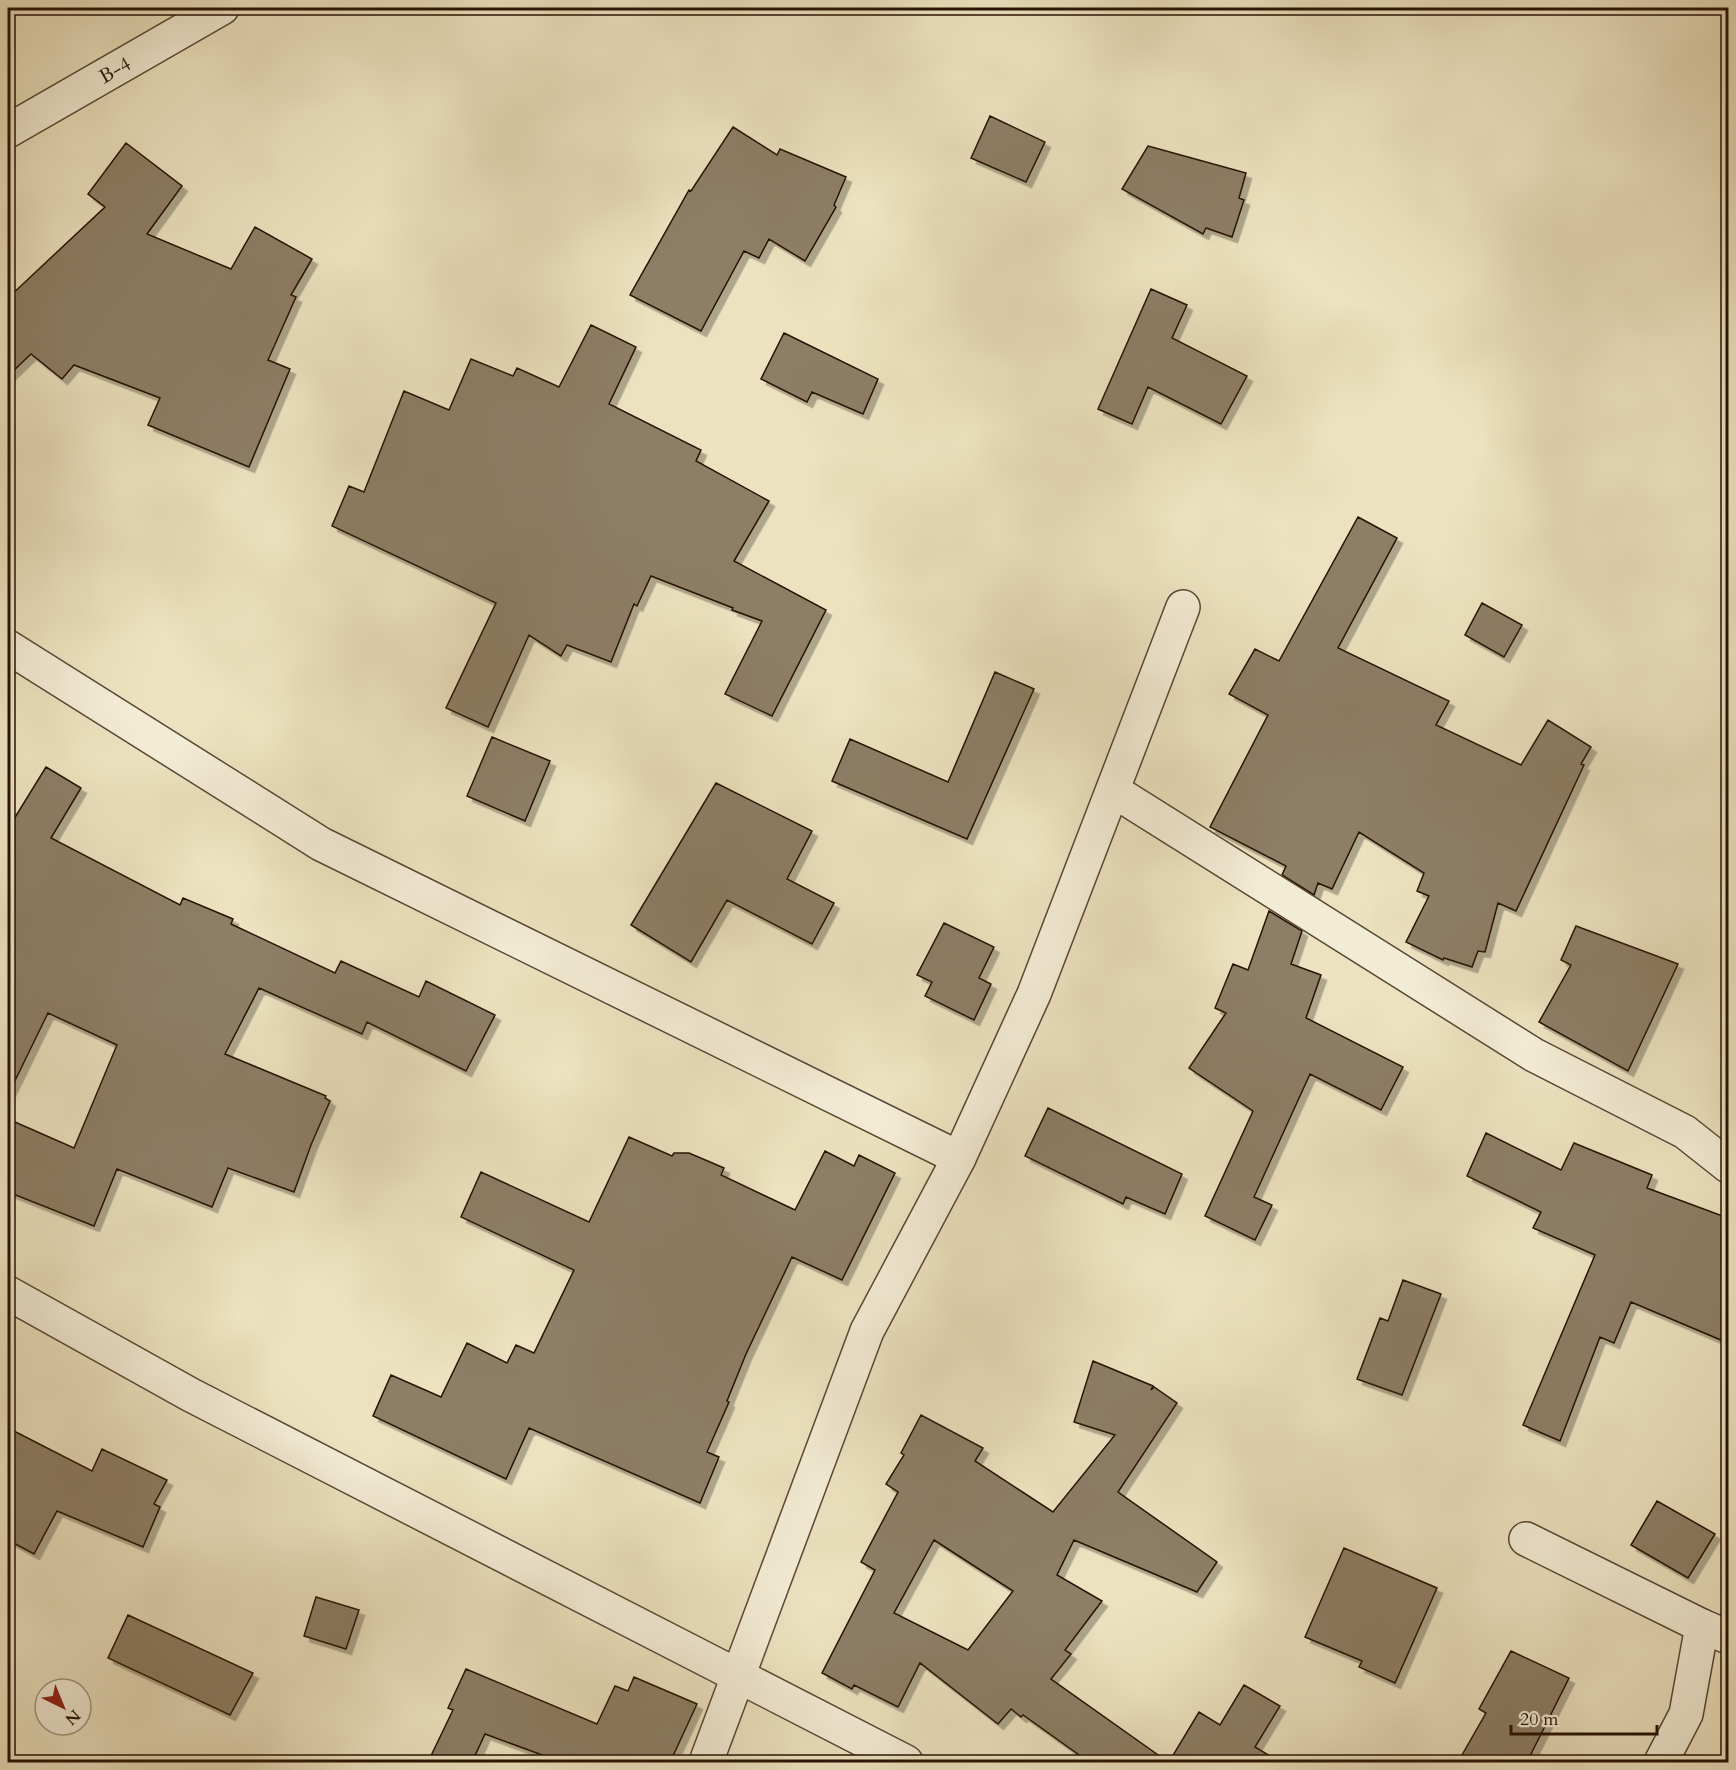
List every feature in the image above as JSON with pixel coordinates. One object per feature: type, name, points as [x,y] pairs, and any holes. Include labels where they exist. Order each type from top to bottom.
[{"type":"street","name":"B-4","points":[[8,131],[222,8]]},
{"type":"street","points":[[706,1762],[867,1331],[959,1158],[1034,994],[1183,607]]},
{"type":"street","points":[[8,647],[321,844],[959,1158]]},
{"type":"street","points":[[1114,791],[1534,1055],[1685,1132],[1728,1166]]},
{"type":"street","points":[[8,1293],[191,1395],[906,1762]]},
{"type":"street","points":[[1526,1539],[1715,1632],[1686,1714],[1661,1762]]},
{"type":"building","points":[[990,116],[1045,142],[1026,182],[971,158]]},
{"type":"building","points":[[733,127],[777,155],[780,149],[846,177],[834,205],[836,207],[805,261],[769,239],[759,258],[744,251],[701,331],[630,295],[689,190],[691,191]]},
{"type":"building","points":[[126,143],[182,186],[147,234],[231,269],[255,227],[312,259],[291,295],[296,297],[268,360],[290,369],[249,467],[148,425],[160,398],[74,365],[62,379],[31,354],[8,376],[8,298],[105,207],[88,194]]},
{"type":"building","points":[[1148,146],[1246,173],[1239,198],[1244,200],[1232,237],[1206,228],[1203,234],[1122,189]]},
{"type":"building","points":[[1151,289],[1187,305],[1172,338],[1247,376],[1221,424],[1148,387],[1132,424],[1098,409]]},
{"type":"building","points":[[591,325],[636,347],[609,404],[701,450],[696,461],[769,501],[734,561],[826,610],[772,716],[725,694],[762,621],[651,576],[637,606],[634,604],[611,662],[567,645],[561,656],[529,635],[488,727],[446,708],[496,603],[332,526],[349,486],[364,492],[404,391],[449,410],[471,359],[513,376],[517,368],[559,387]]},
{"type":"building","points":[[784,333],[878,379],[863,414],[812,392],[807,402],[761,379]]},
{"type":"building","points":[[1358,517],[1397,538],[1338,648],[1449,701],[1436,725],[1521,765],[1548,720],[1591,747],[1581,764],[1584,765],[1516,911],[1498,903],[1485,952],[1478,951],[1472,967],[1444,958],[1443,960],[1406,942],[1429,896],[1417,891],[1424,873],[1359,832],[1332,889],[1318,883],[1314,895],[1282,875],[1286,866],[1210,827],[1268,715],[1229,694],[1255,649],[1279,661]]},
{"type":"building","points":[[1482,603],[1522,625],[1504,657],[1465,635]]},
{"type":"building","points":[[995,672],[1034,689],[967,839],[832,781],[850,739],[948,782]]},
{"type":"building","points":[[492,737],[550,761],[525,821],[467,796]]},
{"type":"building","points":[[46,767],[81,788],[51,838],[180,905],[183,898],[233,919],[231,924],[335,973],[341,961],[419,997],[426,981],[495,1015],[466,1071],[367,1022],[362,1034],[259,988],[225,1054],[326,1096],[325,1098],[330,1101],[294,1192],[228,1168],[212,1207],[117,1169],[94,1226],[8,1192],[8,1119],[74,1148],[117,1045],[48,1013],[8,1095],[8,816],[14,819]]},
{"type":"building","points":[[716,783],[812,831],[787,879],[834,903],[812,944],[727,900],[691,962],[631,925]]},
{"type":"building","points":[[1269,911],[1302,931],[1291,964],[1321,975],[1306,1018],[1403,1067],[1381,1110],[1310,1074],[1254,1197],[1272,1205],[1255,1240],[1205,1216],[1253,1111],[1189,1068],[1226,1013],[1215,1008],[1233,964],[1248,970]]},
{"type":"building","points":[[944,923],[994,947],[979,978],[991,984],[974,1020],[925,996],[932,982],[917,975]]},
{"type":"building","points":[[1576,926],[1678,964],[1628,1071],[1539,1022],[1571,965],[1561,960]]},
{"type":"building","points":[[1048,1108],[1182,1174],[1165,1214],[1126,1197],[1123,1204],[1025,1156]]},
{"type":"building","points":[[1486,1133],[1561,1170],[1574,1143],[1652,1175],[1647,1188],[1728,1218],[1728,1343],[1631,1302],[1614,1343],[1600,1337],[1560,1441],[1523,1425],[1595,1255],[1533,1228],[1541,1212],[1467,1176]]},
{"type":"building","points":[[629,1137],[672,1156],[674,1153],[689,1153],[724,1168],[721,1175],[795,1210],[825,1151],[854,1166],[859,1155],[895,1173],[842,1280],[792,1257],[746,1354],[727,1401],[729,1402],[707,1452],[719,1457],[700,1503],[529,1428],[506,1479],[373,1416],[391,1375],[441,1397],[467,1343],[507,1363],[516,1345],[534,1353],[574,1270],[461,1217],[481,1172],[589,1222]]},
{"type":"building","points":[[1403,1280],[1441,1294],[1402,1395],[1357,1379],[1380,1318],[1388,1321]]},
{"type":"building","points":[[1093,1361],[1153,1386],[1151,1390],[1154,1387],[1177,1403],[1118,1492],[1217,1562],[1197,1592],[1074,1540],[1057,1575],[1102,1601],[1065,1650],[1071,1654],[1051,1679],[1168,1762],[1089,1762],[1011,1709],[998,1724],[920,1663],[898,1707],[854,1685],[852,1689],[822,1673],[875,1570],[861,1562],[898,1492],[886,1484],[904,1455],[901,1453],[921,1415],[983,1448],[975,1461],[1053,1512],[1115,1435],[1074,1422]],"holes":[[[934,1540],[1013,1591],[968,1650],[894,1613]]]},
{"type":"building","points":[[8,1428],[92,1471],[102,1449],[167,1480],[154,1504],[160,1507],[143,1547],[57,1511],[34,1554],[8,1540]]},
{"type":"building","points":[[1657,1501],[1715,1534],[1688,1578],[1631,1545]]},
{"type":"building","points":[[1344,1548],[1437,1588],[1395,1683],[1359,1667],[1362,1661],[1305,1637]]},
{"type":"building","points":[[316,1597],[359,1610],[346,1649],[304,1636]]},
{"type":"building","points":[[128,1615],[253,1673],[230,1715],[108,1658]]},
{"type":"building","points":[[1511,1651],[1569,1678],[1527,1762],[1458,1762],[1486,1713],[1479,1709]]},
{"type":"building","points":[[466,1669],[597,1724],[615,1686],[628,1691],[634,1677],[697,1704],[673,1756],[687,1762],[561,1762],[485,1734],[472,1762],[428,1762],[453,1710],[448,1708]]},
{"type":"building","points":[[1244,1685],[1280,1706],[1255,1747],[1280,1762],[1169,1762],[1199,1712],[1220,1725]]}]
